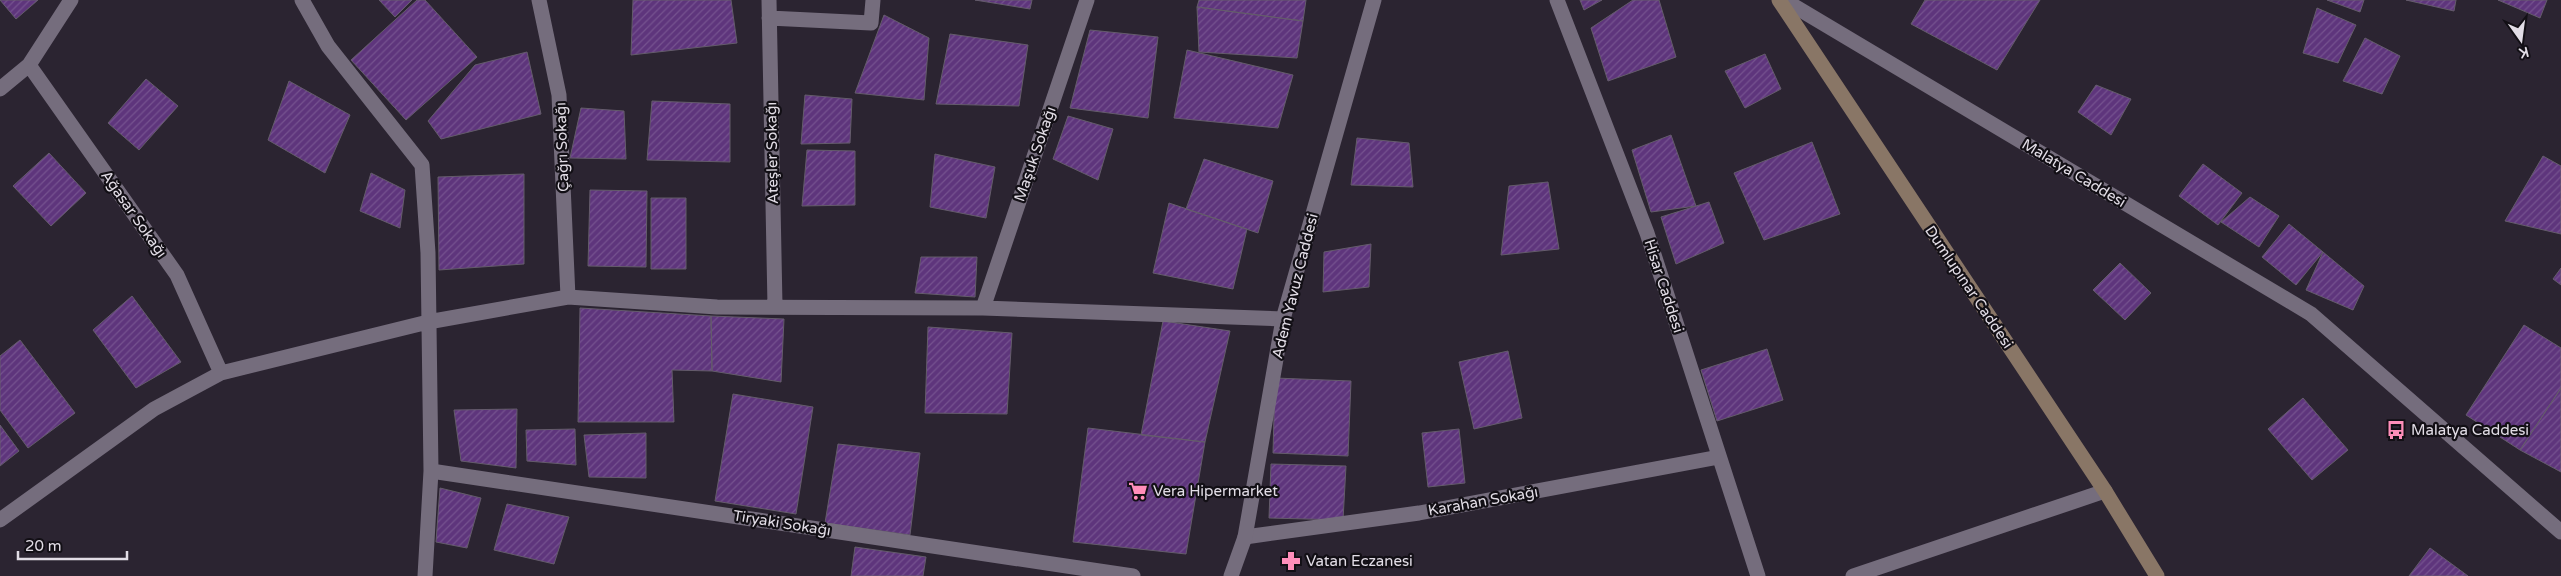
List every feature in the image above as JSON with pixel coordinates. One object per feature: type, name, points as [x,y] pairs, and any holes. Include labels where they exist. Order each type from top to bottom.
[{"type":"main road","name":"Dumlupınar Caddesi","points":[[1779,0],[2105,491],[2157,576]]},
{"type":"street","points":[[0,89],[29,65],[72,0]]},
{"type":"street","points":[[302,0],[328,46],[422,165],[428,253],[431,471],[425,576]]},
{"type":"street","name":"Çağrı Sokağı","points":[[539,0],[559,95],[568,297]]},
{"type":"street","name":"Ateşler Sokağı","points":[[769,0],[775,306]]},
{"type":"street","points":[[769,18],[871,23],[873,0]]},
{"type":"street","name":"Maşuk Sokağı","points":[[983,308],[1088,0]]},
{"type":"street","name":"Adem Yavuz Caddesi","points":[[1231,576],[1245,537],[1283,319],[1374,0]]},
{"type":"street","name":"Hisar Caddesi","points":[[1557,0],[1647,233],[1758,576]]},
{"type":"street","name":"Malatya Caddesi","points":[[1784,0],[2310,314],[2561,532]]},
{"type":"street","name":"Ağasar Sokağı","points":[[29,65],[177,275],[221,373]]},
{"type":"street","points":[[0,520],[154,409],[221,373],[428,322],[568,297],[717,306],[983,308],[1283,319]]},
{"type":"street","name":"Karahan Sokağı","points":[[1245,537],[1419,513],[1719,457]]},
{"type":"street","name":"Tiryaki Sokağı","points":[[431,471],[1133,576]]},
{"type":"street","points":[[1853,576],[1897,569],[2105,491]]},
{"type":"building","points":[[0,0],[38,0],[16,19]]},
{"type":"building","points":[[379,0],[412,0],[395,17]]},
{"type":"building","points":[[417,0],[425,0],[477,57],[406,120],[351,60]]},
{"type":"building","points":[[633,0],[731,0],[737,43],[631,55]]},
{"type":"building","points":[[975,0],[1032,0],[1030,9]]},
{"type":"building","points":[[1199,0],[1306,0],[1303,21],[1197,7]]},
{"type":"building","points":[[1580,0],[1602,0],[1584,10]]},
{"type":"building","points":[[1633,0],[1659,0],[1676,57],[1608,81],[1591,28]]},
{"type":"building","points":[[1925,0],[2040,0],[1997,70],[1911,24]]},
{"type":"building","points":[[2327,0],[2364,0],[2360,12]]},
{"type":"building","points":[[2406,0],[2456,0],[2454,11]]},
{"type":"building","points":[[2498,0],[2547,0],[2540,18]]},
{"type":"building","points":[[1197,7],[1303,21],[1297,58],[1199,52]]},
{"type":"building","points":[[2317,8],[2356,25],[2338,63],[2303,53]]},
{"type":"building","points":[[884,15],[929,38],[924,100],[855,93]]},
{"type":"building","points":[[1090,30],[1158,37],[1148,118],[1070,108]]},
{"type":"building","points":[[950,34],[1028,45],[1019,106],[936,104]]},
{"type":"building","points":[[2365,38],[2400,56],[2382,94],[2343,81]]},
{"type":"building","points":[[1187,50],[1293,75],[1278,128],[1174,118]]},
{"type":"building","points":[[527,52],[541,114],[441,139],[428,121],[475,65]]},
{"type":"building","points":[[1765,54],[1781,89],[1745,108],[1725,71]]},
{"type":"building","points":[[146,79],[178,106],[139,150],[108,123]]},
{"type":"building","points":[[289,81],[350,115],[325,173],[268,140]]},
{"type":"building","points":[[2096,85],[2131,99],[2111,135],[2078,112]]},
{"type":"building","points":[[805,95],[852,99],[850,143],[801,144]]},
{"type":"building","points":[[652,101],[730,104],[730,162],[647,160]]},
{"type":"building","points":[[581,108],[624,111],[626,159],[570,158]]},
{"type":"building","points":[[1068,116],[1113,129],[1098,180],[1053,159]]},
{"type":"building","points":[[1671,135],[1696,206],[1651,212],[1632,150]]},
{"type":"building","points":[[1357,138],[1409,143],[1413,187],[1351,185]]},
{"type":"building","points":[[1812,142],[1840,214],[1764,240],[1734,173]]},
{"type":"building","points":[[807,150],[855,151],[855,205],[802,206]]},
{"type":"building","points":[[49,153],[86,193],[51,226],[13,186]]},
{"type":"building","points":[[935,154],[995,167],[986,218],[930,207]]},
{"type":"building","points":[[2543,156],[2561,166],[2561,234],[2505,221]]},
{"type":"building","points":[[1204,159],[1273,181],[1258,233],[1186,209]]},
{"type":"building","points":[[2203,164],[2242,193],[2218,225],[2179,196]]},
{"type":"building","points":[[371,173],[405,190],[400,228],[360,211]]},
{"type":"building","points":[[524,174],[524,264],[439,270],[438,177]]},
{"type":"building","points":[[1548,182],[1559,249],[1501,255],[1509,186]]},
{"type":"building","points":[[590,190],[647,191],[646,267],[588,266]]},
{"type":"building","points":[[2250,197],[2279,216],[2259,247],[2221,222]]},
{"type":"building","points":[[651,198],[686,198],[686,269],[651,269]]},
{"type":"building","points":[[1709,202],[1724,243],[1676,264],[1661,217]]},
{"type":"building","points":[[1169,203],[1247,229],[1233,289],[1153,273]]},
{"type":"building","points":[[2289,224],[2323,252],[2296,285],[2262,257]]},
{"type":"building","points":[[1371,244],[1369,287],[1323,292],[1324,252]]},
{"type":"building","points":[[2323,252],[2364,286],[2353,310],[2306,290]]},
{"type":"building","points":[[921,257],[977,257],[975,297],[915,293]]},
{"type":"building","points":[[2120,263],[2151,293],[2125,320],[2093,290]]},
{"type":"building","points":[[2561,268],[2561,285],[2553,279]]},
{"type":"building","points":[[132,296],[181,362],[136,388],[93,330]]},
{"type":"building","points":[[580,308],[711,316],[712,371],[672,370],[674,422],[578,422]]},
{"type":"building","points":[[711,316],[784,319],[781,382],[712,371]]},
{"type":"building","points":[[1163,321],[1230,331],[1205,442],[1141,435]]},
{"type":"building","points":[[2524,325],[2561,348],[2561,388],[2520,450],[2466,415]]},
{"type":"building","points":[[928,327],[1012,333],[1007,414],[925,413]]},
{"type":"building","points":[[20,340],[75,413],[28,448],[0,410],[0,356]]},
{"type":"building","points":[[1767,349],[1783,400],[1717,421],[1701,370]]},
{"type":"building","points":[[1508,351],[1522,418],[1474,429],[1459,362]]},
{"type":"building","points":[[1275,378],[1351,381],[1348,456],[1273,453]]},
{"type":"building","points":[[2561,388],[2561,472],[2520,450]]},
{"type":"building","points":[[733,394],[813,407],[796,514],[715,501]]},
{"type":"building","points":[[2303,398],[2348,450],[2312,480],[2268,429]]},
{"type":"building","points":[[517,409],[516,468],[461,461],[454,410]]},
{"type":"building","points":[[0,425],[19,451],[0,466]]},
{"type":"building","points":[[1088,428],[1205,442],[1186,554],[1073,542]]},
{"type":"building","points":[[575,429],[576,465],[527,461],[526,430]]},
{"type":"building","points":[[1459,429],[1465,483],[1428,487],[1422,433]]},
{"type":"building","points":[[646,433],[646,478],[589,477],[584,435]]},
{"type":"building","points":[[838,444],[920,453],[910,535],[825,523]]},
{"type":"building","points":[[1271,464],[1346,466],[1343,520],[1269,518]]},
{"type":"building","points":[[440,488],[481,498],[467,548],[436,542]]},
{"type":"building","points":[[507,504],[569,517],[554,564],[494,550]]},
{"type":"building","points":[[855,547],[926,557],[923,576],[851,576]]},
{"type":"building","points":[[2430,548],[2468,576],[2409,576]]},
{"type":"place","name":"Malatya Caddesi","points":[[2396,430]]},
{"type":"place","name":"Vera Hipermarket","points":[[1138,491]]},
{"type":"place","name":"Vatan Eczanesi","points":[[1291,561]]}]
